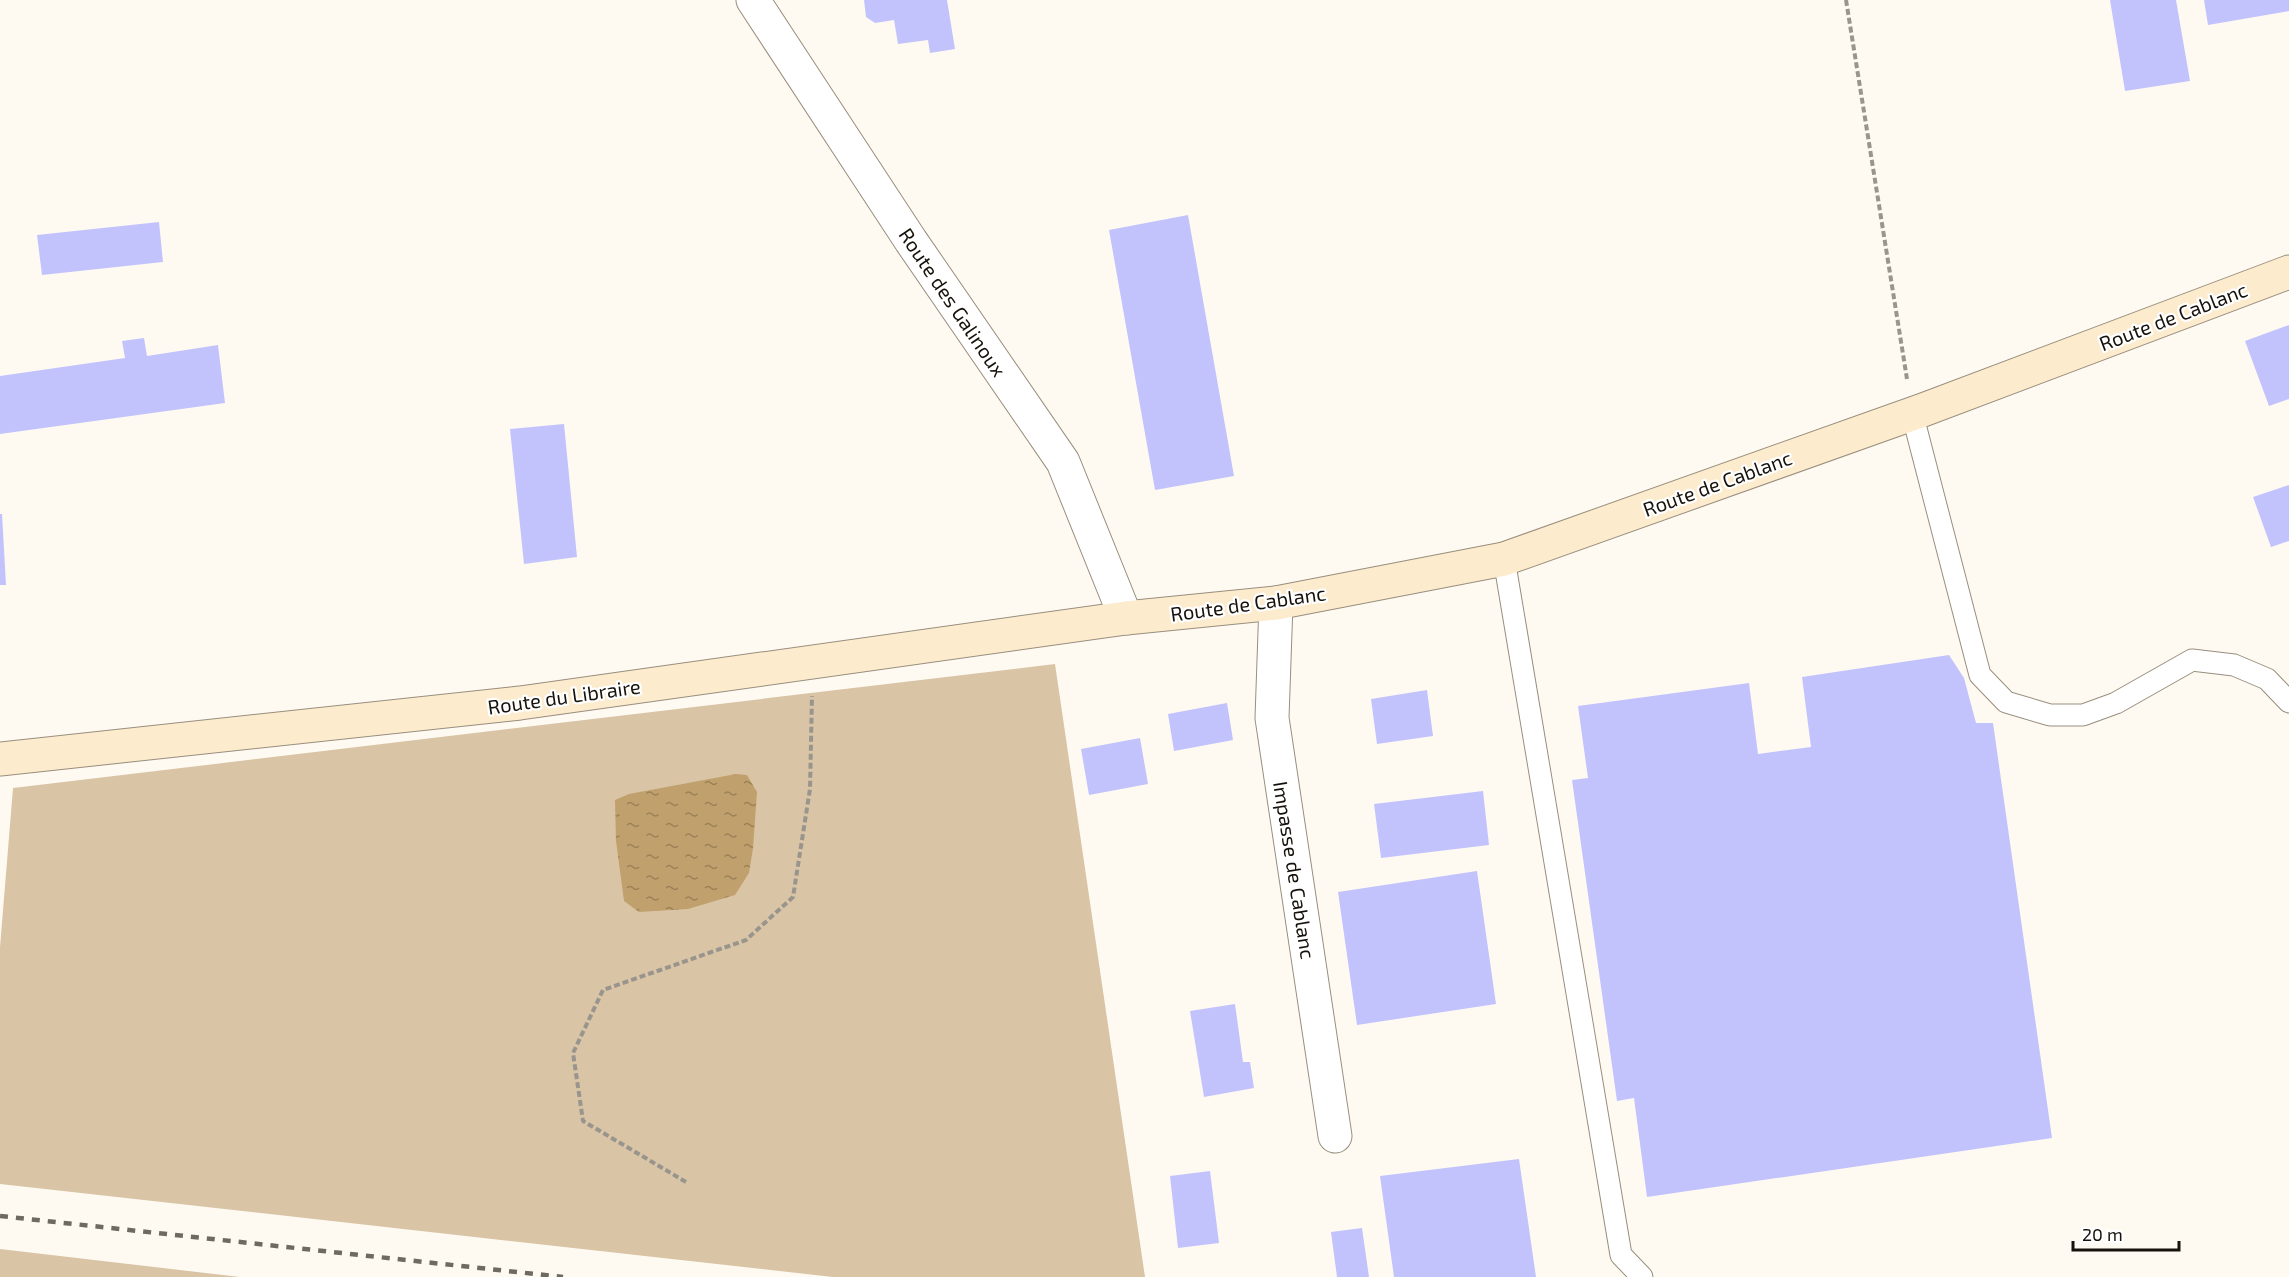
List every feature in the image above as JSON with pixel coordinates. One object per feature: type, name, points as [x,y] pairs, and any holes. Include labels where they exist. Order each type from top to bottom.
[{"type":"main road","name":"Route de Cablanc","points":[[1126,618],[1276,603],[1503,559],[1912,413],[2289,272]]},
{"type":"main road","name":"Route du Libraire","points":[[0,759],[520,703],[1126,618]]},
{"type":"street","name":"Route des Galinoux","points":[[753,0],[911,240],[1063,462],[1126,618]]},
{"type":"street","name":"Impasse de Cablanc","points":[[1276,603],[1272,718],[1335,1136]]},
{"type":"lane","points":[[1912,413],[1980,675],[2006,702],[2050,715],[2083,715],[2116,703],[2193,660],[2234,665],[2267,679],[2289,702]]},
{"type":"lane","points":[[1503,559],[1621,1256],[1642,1277]]},
{"type":"path","points":[[1846,0],[1912,413]]},
{"type":"path","points":[[686,1182],[583,1121],[573,1053],[603,990],[746,940],[793,897],[810,789],[812,662]]},
{"type":"shaded area","points":[[1055,664],[1145,1277],[833,1277],[0,1184],[0,947],[13,788]]},
{"type":"shaded area","points":[[0,1249],[240,1277],[0,1277]]},
{"type":"water","points":[[736,774],[747,775],[757,792],[749,873],[735,895],[688,909],[639,912],[624,901],[616,841],[615,800],[629,794]]},
{"type":"building","points":[[864,0],[947,0],[955,49],[930,53],[928,40],[898,44],[894,20],[875,23],[866,17]]},
{"type":"building","points":[[2110,0],[2176,0],[2190,81],[2125,91]]},
{"type":"building","points":[[2204,0],[2289,0],[2289,11],[2208,25]]},
{"type":"building","points":[[1188,215],[1234,476],[1155,490],[1109,230]]},
{"type":"building","points":[[159,222],[163,262],[42,275],[37,235]]},
{"type":"building","points":[[2289,325],[2289,399],[2269,406],[2245,341]]},
{"type":"building","points":[[144,338],[147,356],[218,345],[225,403],[0,434],[0,376],[125,358],[122,341]]},
{"type":"building","points":[[564,424],[577,557],[524,564],[510,429]]},
{"type":"building","points":[[2289,485],[2289,541],[2271,547],[2253,497]]},
{"type":"building","points":[[0,514],[2,514],[6,585],[0,585]]},
{"type":"building","points":[[1949,655],[1964,678],[1976,723],[1993,723],[2052,1138],[1647,1197],[1634,1098],[1617,1101],[1572,780],[1588,778],[1578,706],[1749,683],[1758,754],[1811,747],[1802,677]]},
{"type":"building","points":[[1427,690],[1433,736],[1377,744],[1371,699]]},
{"type":"building","points":[[1227,703],[1233,740],[1174,751],[1168,714]]},
{"type":"building","points":[[1140,738],[1148,784],[1089,795],[1081,749]]},
{"type":"building","points":[[1483,791],[1489,845],[1381,858],[1374,804]]},
{"type":"building","points":[[1477,871],[1496,1004],[1357,1025],[1338,892]]},
{"type":"building","points":[[1235,1004],[1243,1062],[1250,1062],[1254,1088],[1204,1097],[1190,1011]]},
{"type":"building","points":[[1519,1159],[1536,1277],[1394,1277],[1380,1176]]},
{"type":"building","points":[[1210,1171],[1219,1243],[1178,1248],[1170,1176]]},
{"type":"building","points":[[1362,1228],[1369,1277],[1337,1277],[1331,1232]]},
{"type":"railway","points":[[0,1216],[563,1277]]}]
